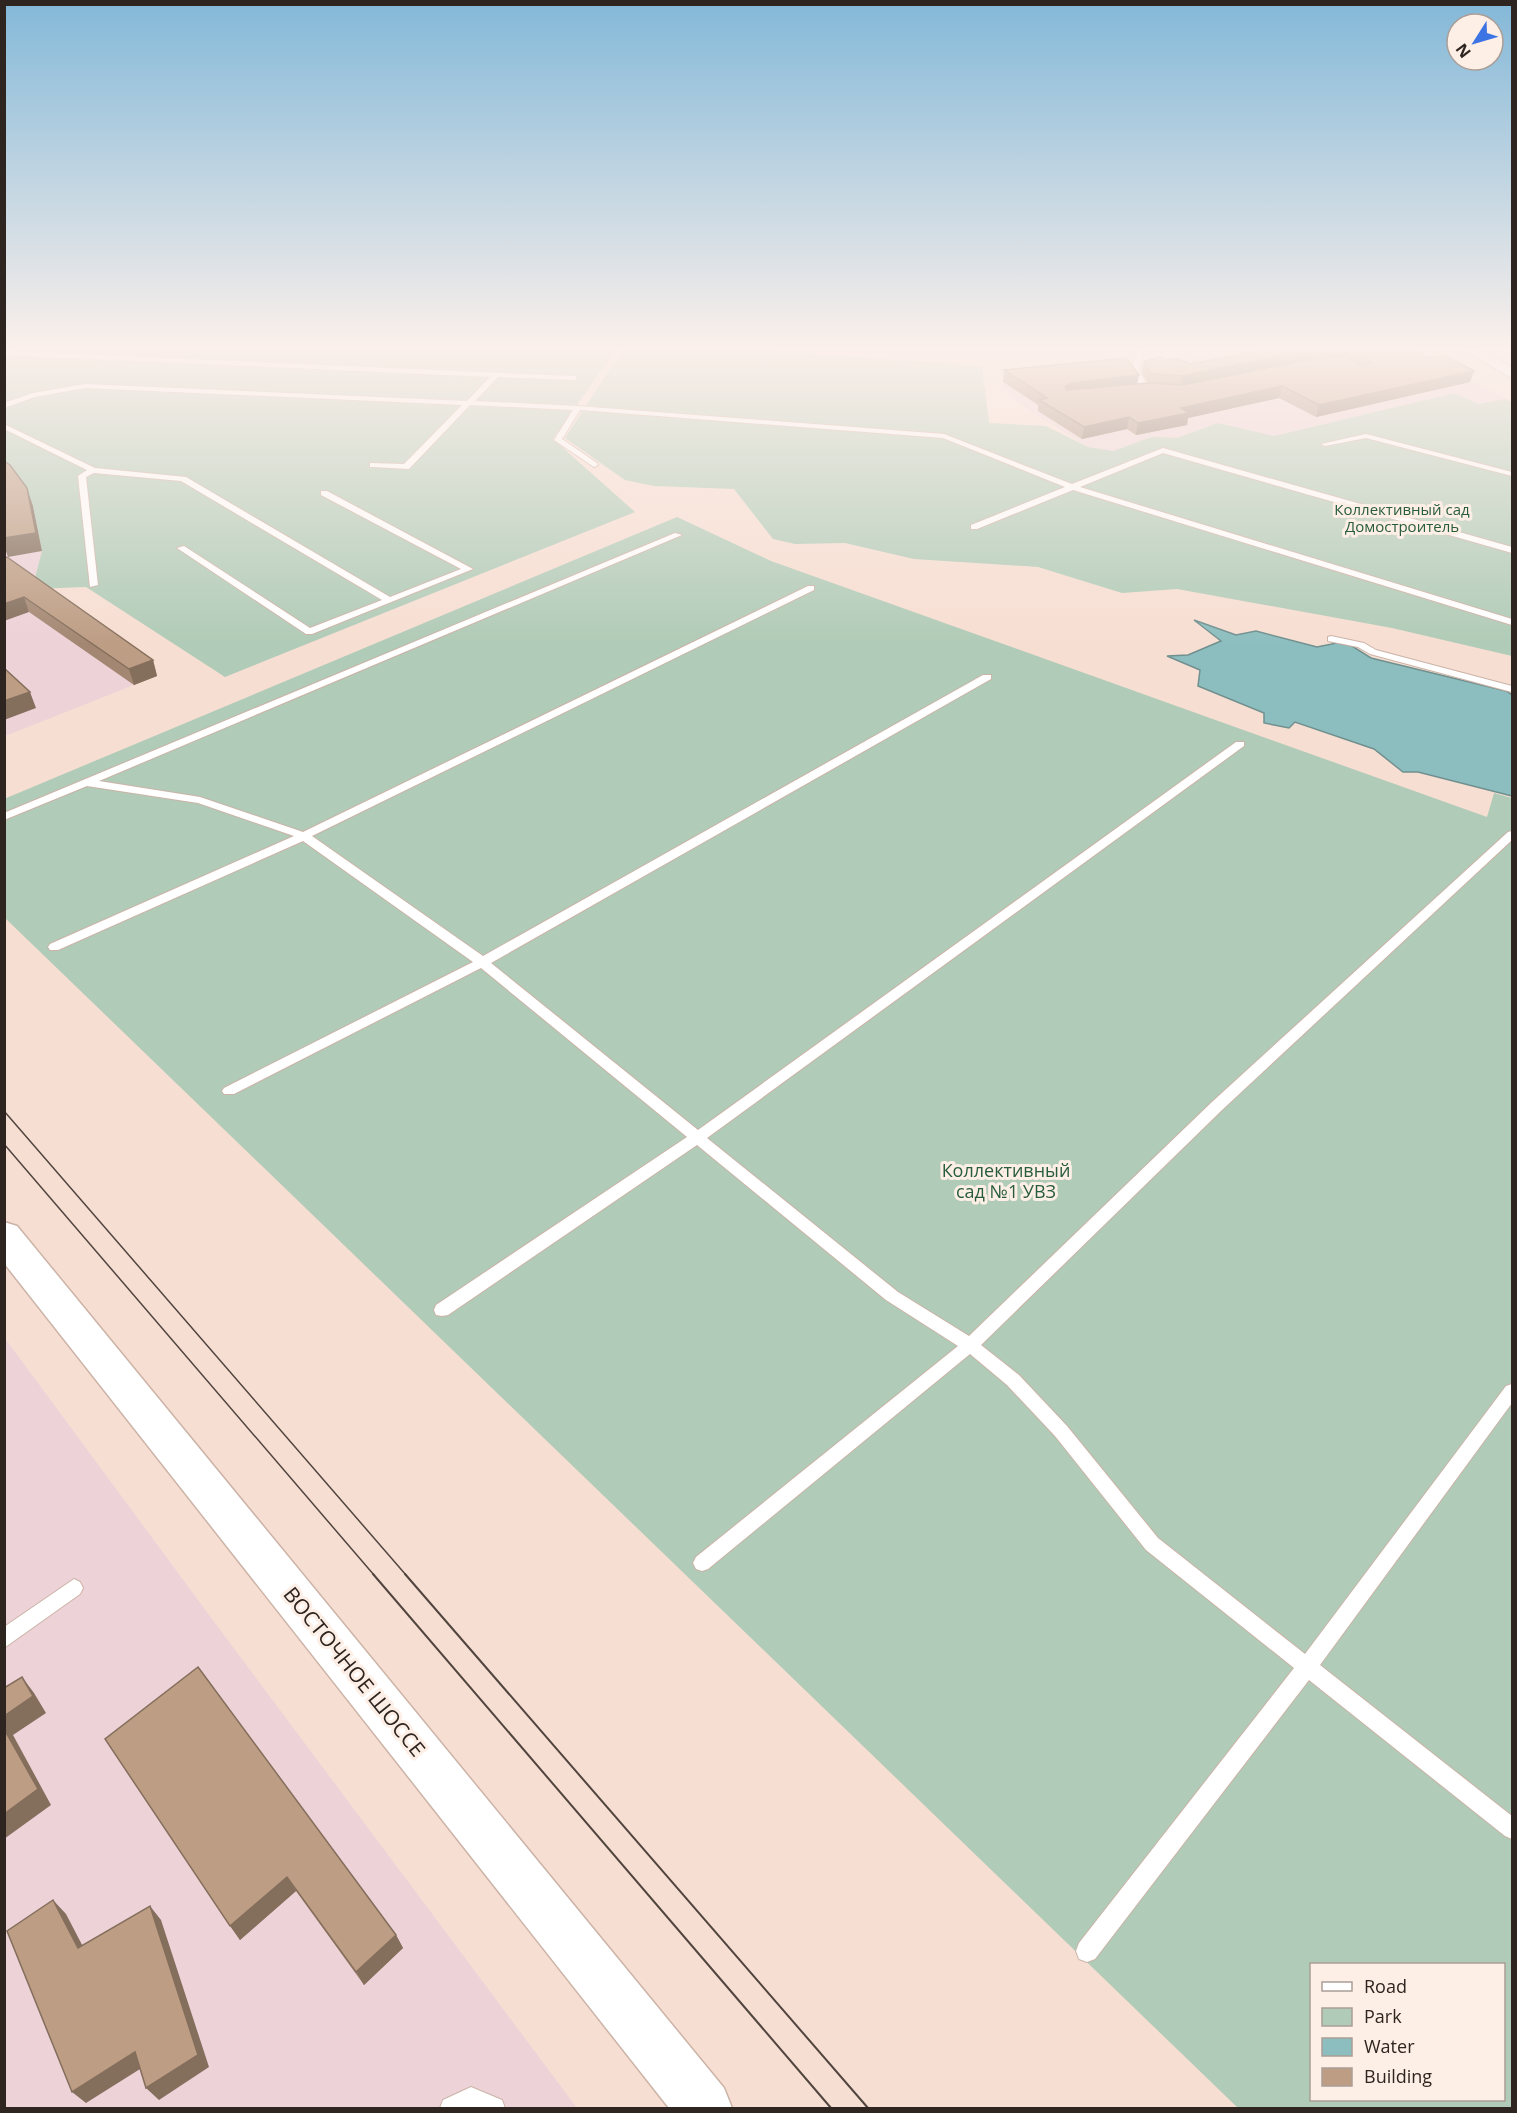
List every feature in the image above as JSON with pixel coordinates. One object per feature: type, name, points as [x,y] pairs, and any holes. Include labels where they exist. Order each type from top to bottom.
[{"type":"main road","name":"ВОСТОЧНОЕ ШОССЕ","points":[[4,1236],[704,2109]]},
{"type":"lane","points":[[48,448],[93,470],[183,479],[389,600]]},
{"type":"lane","points":[[373,465],[406,467],[425,448]]},
{"type":"lane","points":[[569,448],[594,465]]},
{"type":"lane","points":[[973,448],[1070,486],[1512,622]]},
{"type":"lane","points":[[1411,448],[1512,474]]},
{"type":"lane","points":[[974,527],[1156,451],[1171,451],[1512,550]]},
{"type":"lane","points":[[93,470],[82,476],[93,585]]},
{"type":"lane","points":[[181,548],[309,632],[468,569],[324,493]]},
{"type":"lane","points":[[4,817],[678,535]]},
{"type":"lane","points":[[54,947],[304,836],[811,588]]},
{"type":"lane","points":[[1331,639],[1361,645],[1373,652],[1512,689]]},
{"type":"lane","points":[[229,1091],[482,963],[987,677]]},
{"type":"lane","points":[[442,1310],[698,1137],[1240,744]]},
{"type":"lane","points":[[88,783],[200,800],[304,836],[482,963],[892,1296],[970,1345],[1013,1380],[1060,1431],[1152,1544],[1512,1829]]},
{"type":"lane","points":[[702,1563],[970,1345],[1217,1106],[1512,834]]},
{"type":"lane","points":[[1088,1951],[1307,1667],[1512,1391]]},
{"type":"lane","points":[[4,1639],[74,1588]]},
{"type":"lane","points":[[452,2109],[471,2099],[494,2109]]},
{"type":"shaded area","points":[[1092,448],[1122,448],[1113,451]]},
{"type":"shaded area","points":[[4,474],[33,506],[42,551],[32,589],[134,685],[5,736]]},
{"type":"shaded area","points":[[4,1337],[212,1619],[577,2108],[5,2108]]},
{"type":"green space","points":[[5,448],[563,448],[635,512],[225,677],[86,587],[32,589],[42,551],[33,506],[16,483],[5,474]]},
{"type":"green space","name":"Коллективный сад Домостроитель","points":[[579,448],[1092,448],[1113,451],[1122,448],[1512,448],[1512,656],[1392,628],[1177,589],[1122,593],[1038,567],[914,559],[845,543],[795,544],[773,539],[734,489],[654,486],[625,480]]},
{"type":"green space","name":"Коллективный сад №1 УВЗ","points":[[677,517],[771,561],[1487,817],[1494,793],[1512,798],[1512,2108],[1238,2108],[5,918],[4,799]]},
{"type":"water","points":[[1194,620],[1236,635],[1256,631],[1317,647],[1337,643],[1352,646],[1371,658],[1506,691],[1512,695],[1512,796],[1418,772],[1403,772],[1374,749],[1295,722],[1289,728],[1264,723],[1264,713],[1198,686],[1200,670],[1167,656],[1188,655],[1221,641]]},
{"type":"building","points":[[4,461],[10,465],[27,488],[36,533],[4,538]]},
{"type":"building","points":[[7,557],[153,660],[129,669],[24,597],[4,604],[4,558]]},
{"type":"building","points":[[4,668],[30,692],[4,701]]},
{"type":"building","points":[[198,1667],[396,1935],[356,1972],[287,1877],[230,1926],[105,1739]]},
{"type":"building","points":[[22,1677],[33,1696],[4,1716],[4,1688]]},
{"type":"building","points":[[4,1729],[38,1789],[4,1814]]},
{"type":"building","points":[[53,1900],[78,1948],[150,1906],[198,2055],[146,2088],[135,2052],[72,2092],[7,1931]]},
{"type":"tram line","points":[[4,1111],[406,1575]]},
{"type":"tram line","points":[[4,1144],[374,1575]]},
{"type":"tram line","points":[[373,1574],[831,2108]]},
{"type":"tram line","points":[[405,1574],[868,2108]]}]
